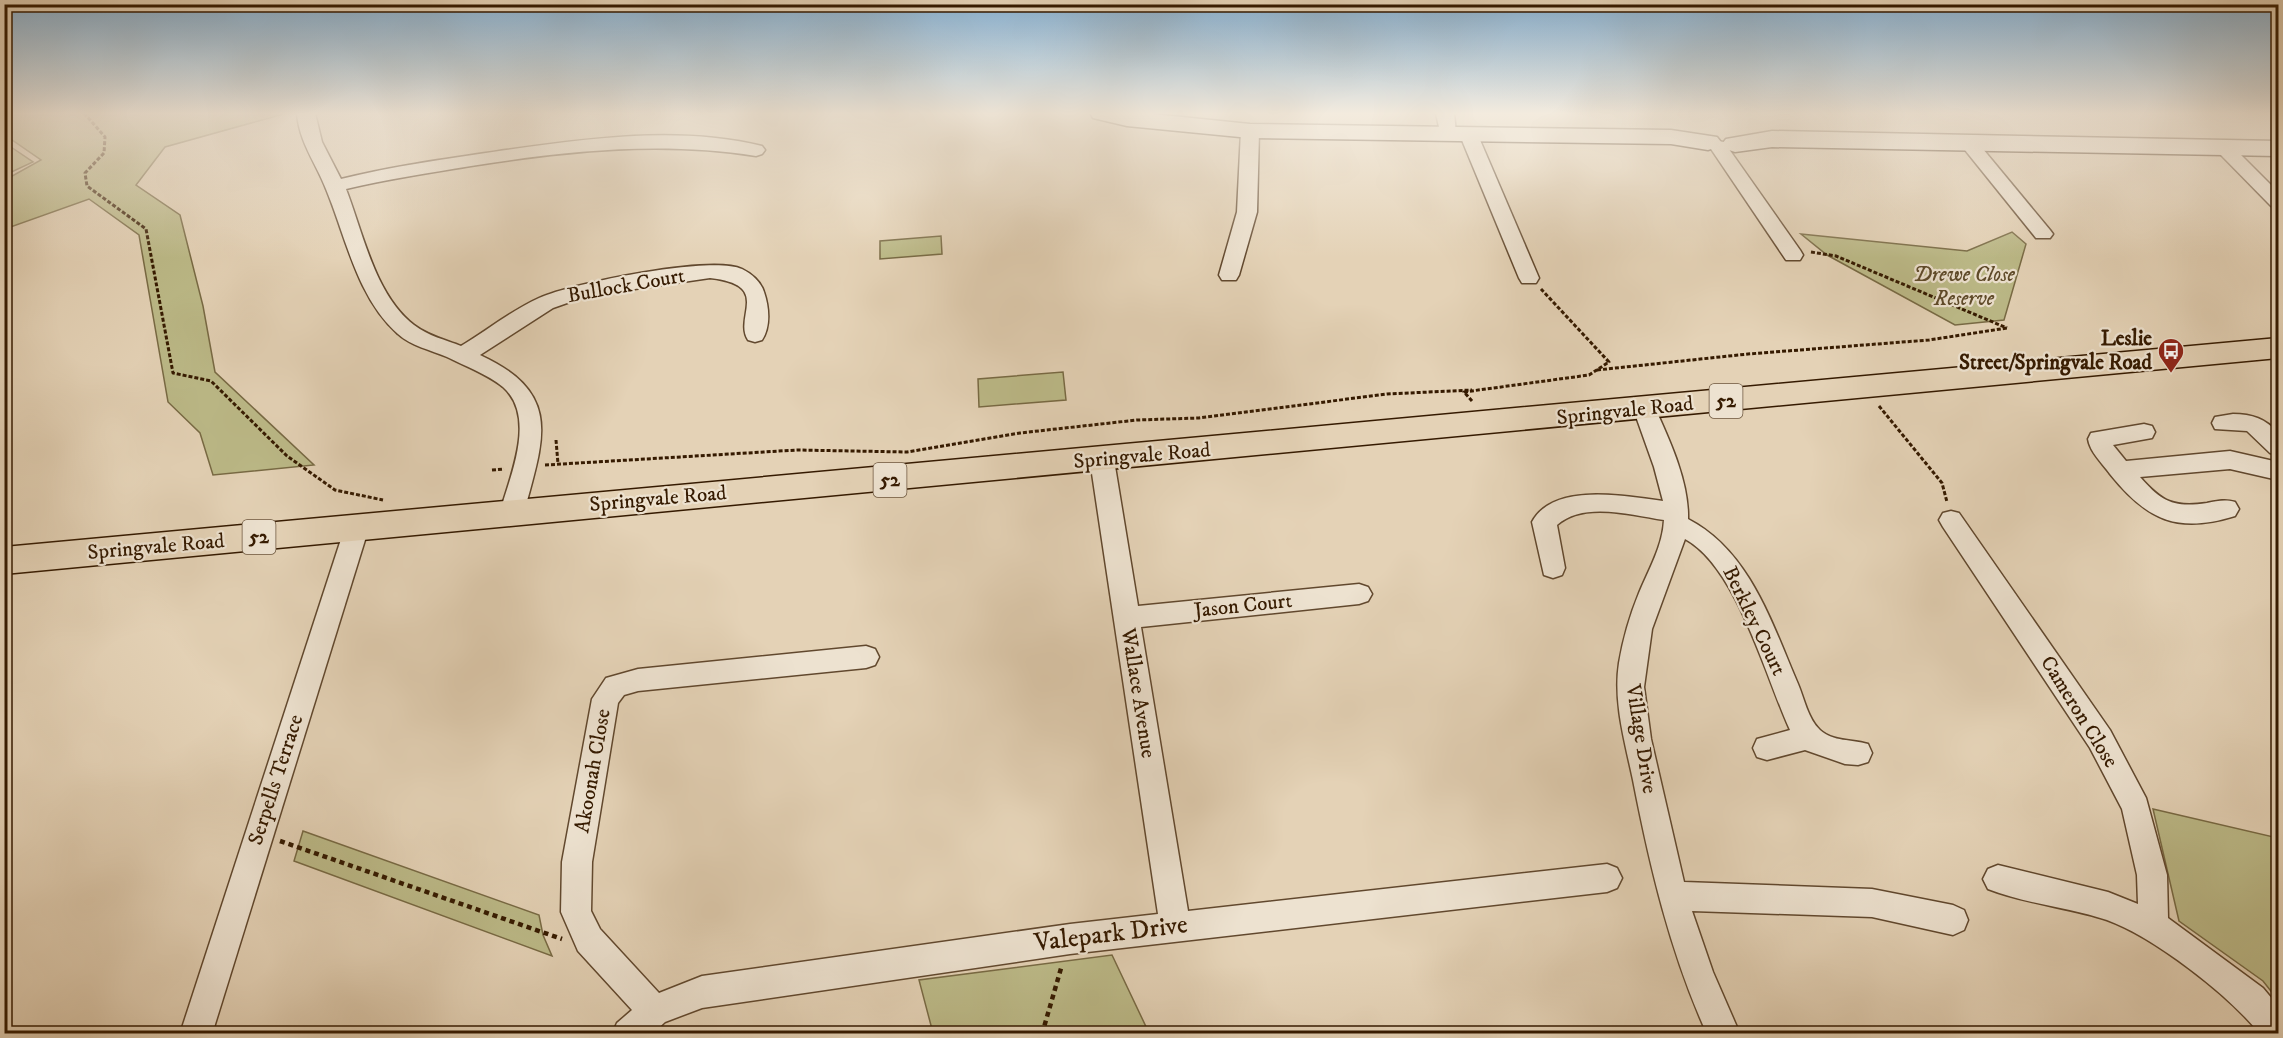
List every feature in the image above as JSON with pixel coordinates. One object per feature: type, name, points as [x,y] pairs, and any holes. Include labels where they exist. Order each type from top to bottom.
[{"type":"main road","name":"Springvale Road","points":[[4,561],[512,512],[1102,460],[2278,348]]},
{"type":"street","points":[[321,161],[335,186],[376,292],[404,329],[462,356],[511,383],[524,397],[531,423],[530,442],[512,512]]},
{"type":"street","points":[[335,186],[374,175],[466,161]]},
{"type":"street","points":[[1229,275],[1247,212],[1249,161]]},
{"type":"street","points":[[1475,161],[1485,178],[1529,278]]},
{"type":"street","points":[[1734,161],[1793,255]]},
{"type":"street","points":[[1984,161],[2043,234]]},
{"type":"street","points":[[2237,161],[2278,202]]},
{"type":"street","name":"Bullock Court","points":[[462,356],[546,303],[584,290],[710,271],[735,274],[752,286],[759,307],[755,335]]},
{"type":"street","name":"Village Drive","points":[[1644,408],[1665,465],[1676,518],[1668,555],[1648,603],[1631,675],[1641,752],[1679,923],[1724,1034]]},
{"type":"street","points":[[2223,423],[2242,421],[2253,423],[2278,447]]},
{"type":"street","points":[[2144,432],[2099,439],[2100,445],[2160,510],[2177,515],[2227,509]]},
{"type":"street","name":"Wallace Avenue","points":[[1102,460],[1175,926]]},
{"type":"street","points":[[2121,470],[2230,460],[2278,471]]},
{"type":"street","points":[[1553,568],[1544,522],[1550,515],[1562,508],[1575,504],[1610,504],[1676,518]]},
{"type":"street","name":"Berkley Court","points":[[1676,518],[1710,544],[1734,572],[1808,737]]},
{"type":"street","name":"Cameron Close","points":[[1952,520],[2100,739],[2136,807],[2152,875],[2153,925]]},
{"type":"street","name":"Serpells Terrace","points":[[196,1034],[357,527]]},
{"type":"street","name":"Jason Court","points":[[1127,618],[1359,594]]},
{"type":"street","name":"Akoonah Close","points":[[654,1011],[589,940],[576,912],[577,862],[605,699],[615,686],[638,680],[866,657]]},
{"type":"street","points":[[1767,748],[1808,737],[1842,754],[1858,753]]},
{"type":"street","name":"Valepark Drive","points":[[628,1034],[654,1011],[702,992],[1070,939],[1607,878]]},
{"type":"street","points":[[1998,879],[2108,906],[2153,925],[2252,999],[2278,1030]]},
{"type":"street","points":[[1673,896],[1872,903],[1953,920]]},
{"type":"path","points":[[96,161],[86,172],[87,186],[146,229],[173,373],[211,381],[287,456],[335,490],[384,501],[357,527]]},
{"type":"path","points":[[1597,370],[1797,350],[1883,346],[1960,338],[2007,328],[1836,256],[1817,252],[1793,255]]},
{"type":"path","points":[[492,470],[797,450],[907,452],[1020,433],[1137,420],[1199,418],[1253,409],[1387,394],[1472,390],[1589,375],[1609,362],[1552,298],[1529,278]]},
{"type":"path","points":[[1472,390],[1464,392],[1468,399],[1477,402]]},
{"type":"path","points":[[1879,405],[1942,483],[1952,520]]},
{"type":"path","points":[[556,440],[558,464]]},
{"type":"path","points":[[259,833],[600,953]]},
{"type":"path","points":[[1042,1034],[1070,939]]},
{"type":"green space","points":[[5,161],[33,162],[5,175]]},
{"type":"green space","points":[[38,161],[154,161],[136,185],[180,215],[203,306],[215,372],[314,465],[213,475],[200,433],[168,402],[139,235],[89,199],[5,229],[5,180]]},
{"type":"green space","name":"Drewe Close Reserve","points":[[2012,232],[2026,244],[2004,320],[1955,325],[1827,255],[1801,234],[1967,251]]},
{"type":"green space","points":[[941,236],[942,254],[880,259],[880,241]]},
{"type":"green space","points":[[1063,372],[1066,400],[979,407],[978,379]]},
{"type":"green space","points":[[2153,809],[2278,838],[2278,1000],[2263,981],[2179,921]]},
{"type":"green space","points":[[303,831],[539,915],[543,935],[552,956],[294,861]]},
{"type":"green space","points":[[1112,955],[1149,1033],[933,1033],[919,980]]},
{"type":"place","name":"Leslie Street/Springvale Road","points":[[2171,374]]}]
